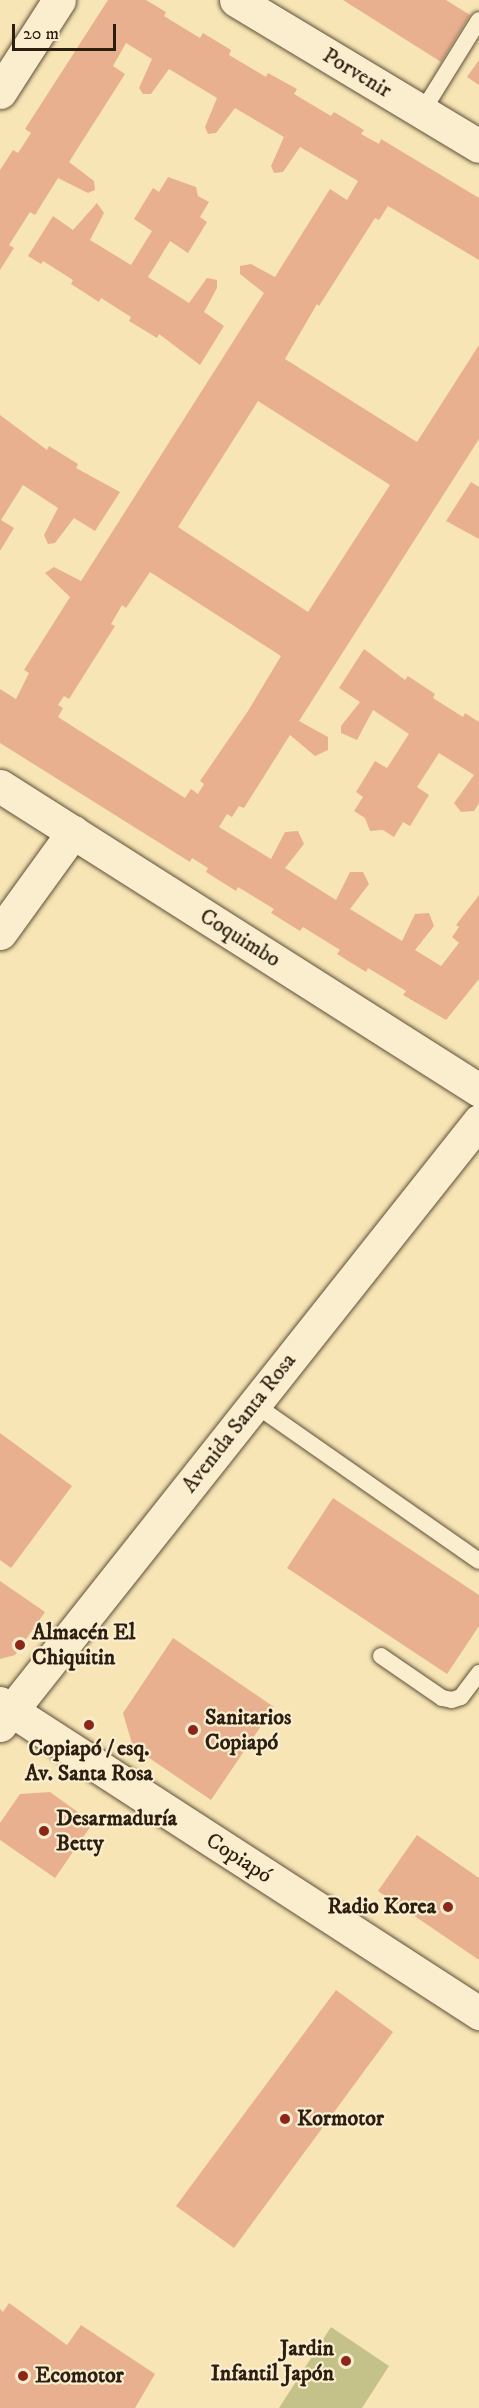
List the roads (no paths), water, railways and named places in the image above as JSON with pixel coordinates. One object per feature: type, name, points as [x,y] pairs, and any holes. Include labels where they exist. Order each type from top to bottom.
[{"type":"street","points":[[0,92],[60,0]]},
{"type":"street","name":"Porvenir","points":[[236,0],[479,146]]},
{"type":"street","name":"Coquimbo","points":[[0,786],[479,1090]]},
{"type":"street","points":[[0,933],[73,832]]},
{"type":"street","name":"Avenida Santa Rosa","points":[[4,1713],[479,1121]]},
{"type":"street","name":"Copiapó","points":[[4,1713],[479,2013]]},
{"type":"lane","points":[[422,112],[479,20]]},
{"type":"lane","points":[[254,1404],[479,1561]]},
{"type":"lane","points":[[381,1656],[442,1698],[452,1700],[461,1697],[479,1673]]},
{"type":"place","name":"Almacén El Chiquitin","points":[[20,1645]]},
{"type":"place","name":"Copiapó / esq. Av. Santa Rosa","points":[[89,1725]]},
{"type":"place","name":"Sanitarios Copiapó","points":[[193,1730]]},
{"type":"place","name":"Desarmaduría Betty","points":[[44,1831]]},
{"type":"place","name":"Radio Korea","points":[[448,1907]]},
{"type":"place","name":"Kormotor","points":[[285,2119]]},
{"type":"place","name":"Jardin Infantil Japón","points":[[346,2361]]},
{"type":"place","name":"Ecomotor","points":[[23,2376]]}]
